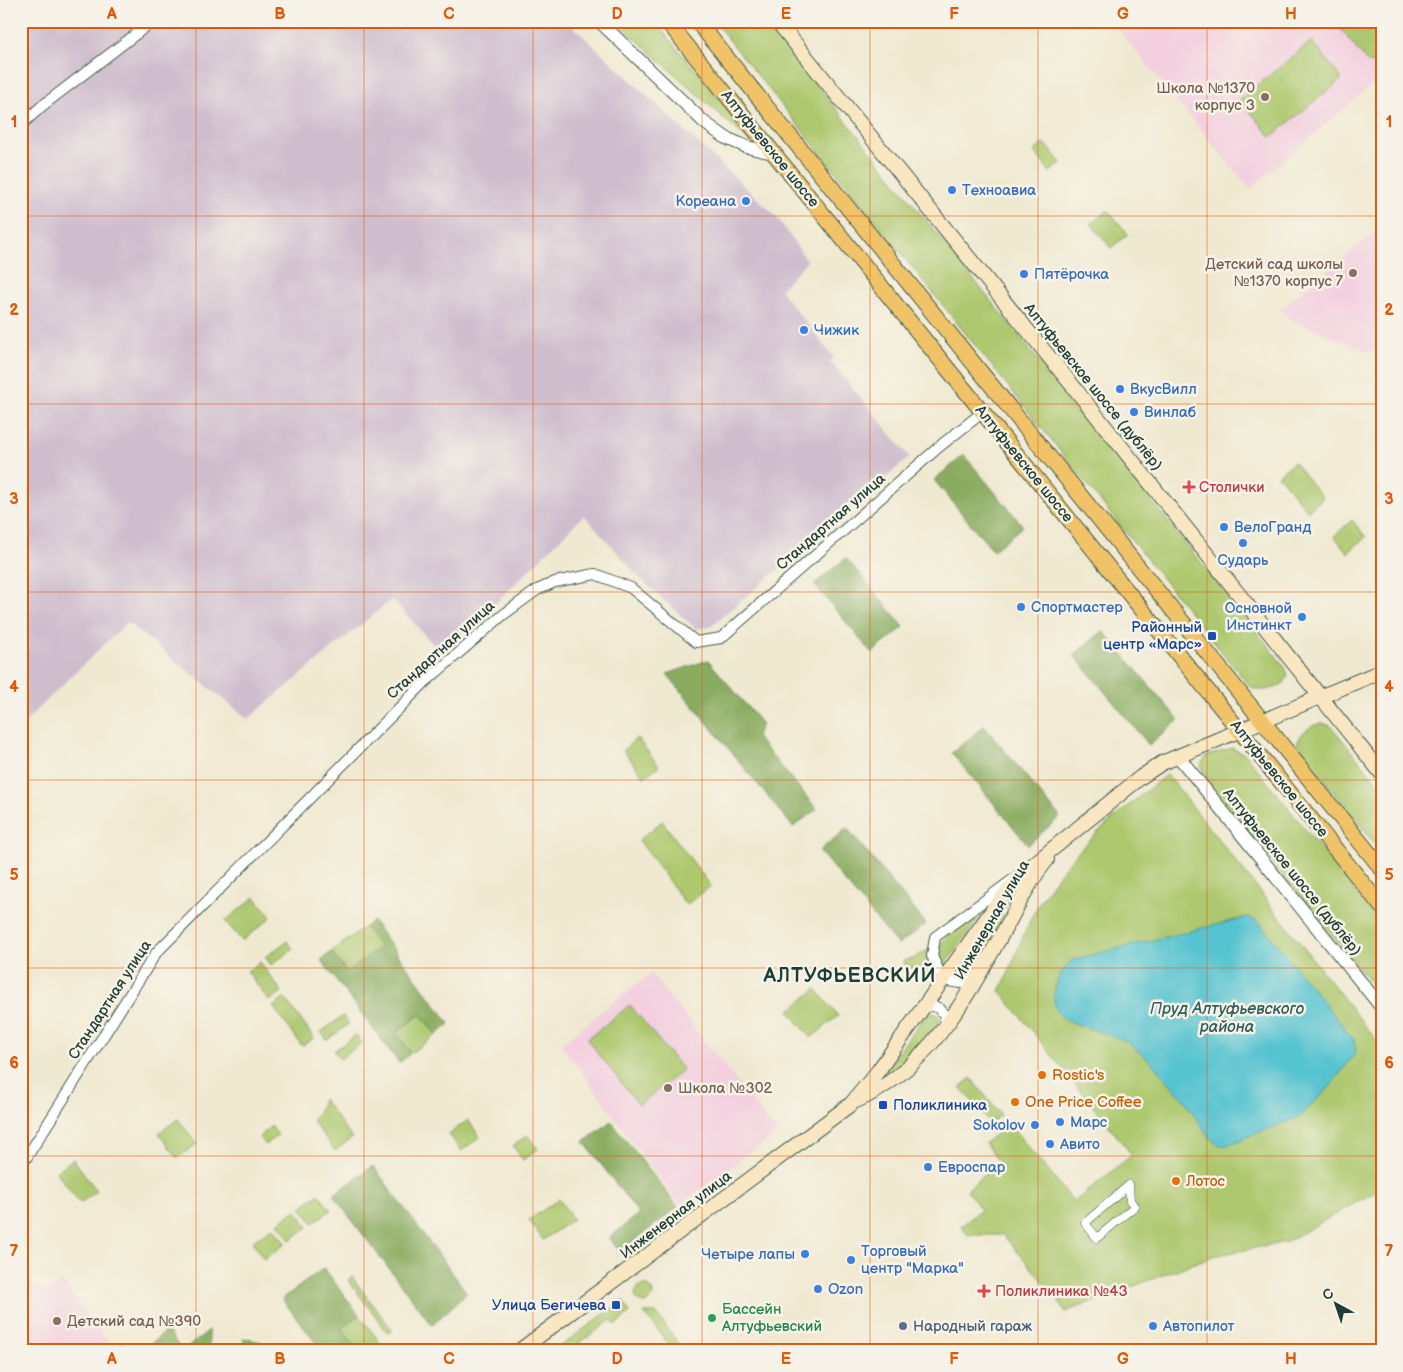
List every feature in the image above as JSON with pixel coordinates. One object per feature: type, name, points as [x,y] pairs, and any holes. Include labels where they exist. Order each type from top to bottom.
[{"type":"main road","name":"Алтуфьевское шоссе","points":[[667,21],[1382,906]]},
{"type":"main road","name":"Алтуфьевское шоссе","points":[[697,21],[1382,869]]},
{"type":"main road","name":"Алтуфьевское шоссе (дублёр)","points":[[777,21],[1076,390],[1382,774]]},
{"type":"main road","name":"Инженерная улица","points":[[851,1104],[878,1071],[994,908],[1024,872],[1152,769],[1262,720],[1382,671]]},
{"type":"main road","name":"Инженерная улица","points":[[519,1351],[851,1104],[870,1095],[900,1075],[944,1030],[978,977],[1033,880],[1051,856],[1075,831]]},
{"type":"street","points":[[21,125],[42,106],[153,21]]},
{"type":"street","points":[[599,21],[705,123],[726,138],[747,148],[773,153]]},
{"type":"street","name":"Стандартная улица","points":[[21,1166],[156,953],[424,683],[503,614],[537,590],[555,582],[595,574],[631,588],[696,642],[721,638],[940,446],[982,412]]},
{"type":"street","name":"Алтуфьевское шоссе (дублёр)","points":[[1178,756],[1382,1008]]},
{"type":"street","points":[[978,977],[961,983],[943,980],[932,956],[935,937],[984,898],[1024,872]]},
{"type":"street","points":[[922,1009],[932,1005],[940,1009],[945,1016],[944,1030]]},
{"type":"street","points":[[1129,1185],[1130,1201],[1134,1206],[1097,1238],[1084,1223],[1107,1203],[1129,1185]]},
{"type":"shaded area","points":[[21,21],[567,21],[777,217],[807,261],[780,290],[834,358],[830,361],[910,457],[710,627],[696,629],[639,577],[584,515],[494,605],[439,651],[392,599],[248,719],[127,622],[21,726]]},
{"type":"shaded area","name":"Школа №1370 корпус 3","points":[[1117,21],[1382,21],[1382,76],[1250,189],[1114,25]]},
{"type":"shaded area","name":"Детский сад школы №1370 корпус 7","points":[[1382,227],[1382,357],[1291,320],[1280,309]]},
{"type":"shaded area","name":"Школа №302","points":[[651,973],[777,1133],[679,1205],[561,1044]]},
{"type":"shaded area","name":"Детский сад №390","points":[[21,1276],[45,1292],[62,1280],[115,1351],[21,1351]]},
{"type":"green space","points":[[616,21],[654,21],[755,140],[749,141]]},
{"type":"green space","points":[[714,21],[766,21],[1284,666],[1288,675],[1284,683],[1274,688],[1259,690],[1246,682]]},
{"type":"green space","points":[[1334,21],[1382,21],[1382,63],[1379,65],[1368,63]]},
{"type":"green space","points":[[1312,41],[1342,79],[1271,137],[1240,99]]},
{"type":"green space","points":[[1045,143],[1061,163],[1050,172],[1034,151]]},
{"type":"green space","points":[[1108,210],[1128,234],[1111,248],[1091,224]]},
{"type":"green space","points":[[964,455],[1023,526],[993,551],[934,480]]},
{"type":"green space","points":[[1294,462],[1323,498],[1308,511],[1278,475]]},
{"type":"green space","points":[[1352,520],[1366,537],[1348,553],[1334,536]]},
{"type":"green space","points":[[846,558],[904,627],[872,653],[814,584]]},
{"type":"green space","points":[[1103,631],[1179,720],[1149,745],[1074,655]]},
{"type":"green space","points":[[708,660],[762,724],[756,737],[817,809],[793,827],[667,674]]},
{"type":"green space","points":[[1322,723],[1331,726],[1382,788],[1382,853],[1299,749],[1297,743],[1304,732],[1314,725]]},
{"type":"green space","points":[[984,726],[1060,817],[1028,845],[952,753]]},
{"type":"green space","points":[[637,738],[659,766],[644,777],[623,750]]},
{"type":"green space","points":[[1232,748],[1245,754],[1382,925],[1382,997],[1205,779],[1201,764],[1207,756]]},
{"type":"green space","points":[[1167,774],[1382,1047],[1382,1188],[1286,1242],[1213,1256],[1065,1312],[1056,1296],[1003,1235],[968,1235],[961,1226],[981,1210],[967,1190],[999,1162],[985,1143],[1009,1124],[1074,1202],[1132,1155],[1000,991],[1037,907],[1064,868],[1096,834]]},
{"type":"green space","points":[[662,821],[711,886],[686,905],[639,840]]},
{"type":"green space","points":[[847,828],[926,924],[898,945],[819,851]]},
{"type":"green space","points":[[255,897],[271,917],[242,941],[225,921]]},
{"type":"green space","points":[[983,907],[985,910],[943,967],[937,959],[942,943],[954,929]]},
{"type":"green space","points":[[998,913],[1004,917],[990,945],[976,965],[969,972],[961,975],[953,974]]},
{"type":"green space","points":[[373,921],[450,1024],[436,1035],[420,1014],[396,1032],[411,1053],[399,1063],[321,960],[331,952],[347,972],[380,947],[365,927]]},
{"type":"green space","points":[[365,927],[381,947],[347,973],[331,952]]},
{"type":"green space","points":[[287,941],[293,949],[271,965],[265,957]]},
{"type":"green space","points":[[928,950],[933,975],[904,964],[905,960],[913,959]]},
{"type":"green space","points":[[260,962],[282,992],[269,1001],[247,971]]},
{"type":"green space","points":[[816,989],[838,1016],[811,1038],[789,1011]]},
{"type":"green space","points":[[285,998],[314,1038],[302,1046],[273,1007]]},
{"type":"green space","points":[[630,1005],[683,1070],[639,1105],[587,1039]]},
{"type":"green space","points":[[933,1012],[939,1017],[939,1023],[905,1061],[874,1085],[927,1013]]},
{"type":"green space","points":[[421,1014],[436,1035],[411,1053],[396,1033]]},
{"type":"green space","points":[[343,1016],[349,1024],[327,1040],[321,1032]]},
{"type":"green space","points":[[356,1035],[362,1043],[340,1059],[334,1051]]},
{"type":"green space","points":[[971,1078],[1001,1115],[991,1123],[960,1087]]},
{"type":"green space","points":[[323,1099],[352,1138],[335,1151],[312,1120],[318,1114]]},
{"type":"green space","points":[[178,1119],[197,1144],[177,1158],[159,1133]]},
{"type":"green space","points":[[468,1120],[480,1137],[461,1151],[449,1134]]},
{"type":"green space","points":[[611,1121],[678,1207],[620,1252],[609,1238],[639,1214],[584,1142]]},
{"type":"green space","points":[[271,1126],[278,1135],[266,1145],[259,1137]]},
{"type":"green space","points":[[527,1135],[538,1149],[523,1160],[513,1146]]},
{"type":"green space","points":[[73,1159],[97,1191],[80,1203],[56,1172]]},
{"type":"green space","points":[[373,1166],[467,1293],[432,1325],[333,1195]]},
{"type":"green space","points":[[319,1194],[331,1210],[313,1223],[301,1207]]},
{"type":"green space","points":[[559,1199],[573,1219],[543,1240],[529,1220]]},
{"type":"green space","points":[[296,1210],[308,1227],[290,1240],[278,1223]]},
{"type":"green space","points":[[273,1227],[286,1244],[264,1259],[252,1242]]},
{"type":"green space","points":[[324,1268],[359,1315],[341,1328],[358,1351],[322,1351],[282,1299]]},
{"type":"green space","points":[[352,1277],[392,1330],[388,1333],[348,1280]]},
{"type":"green space","points":[[644,1285],[652,1290],[653,1294],[648,1302],[644,1303],[636,1298],[635,1294],[640,1286]]},
{"type":"green space","points":[[623,1300],[630,1313],[616,1325],[611,1320],[574,1347],[577,1351],[554,1351]]},
{"type":"green space","points":[[644,1313],[656,1313],[684,1351],[674,1351]]},
{"type":"green space","points":[[359,1315],[380,1342],[368,1351],[358,1351],[341,1328]]},
{"type":"green space","points":[[167,1330],[182,1351],[142,1351]]},
{"type":"green space","points":[[209,1330],[209,1351],[183,1351]]},
{"type":"green space","points":[[243,1338],[261,1342],[268,1351],[248,1351]]},
{"type":"water","name":"Пруд Алтуфьевского района","points":[[1248,917],[1259,922],[1354,1040],[1356,1052],[1327,1090],[1299,1117],[1227,1145],[1219,1146],[1208,1136],[1186,1102],[1152,1063],[1126,1041],[1065,1020],[1055,1006],[1055,988],[1062,972],[1074,959]]},
{"type":"place","name":"Школа №1370 корпус 3","points":[[1265,97]]},
{"type":"place","name":"Техноавиа","points":[[952,190]]},
{"type":"place","name":"Кореана","points":[[746,201]]},
{"type":"place","name":"Детский сад школы №1370 корпус 7","points":[[1353,273]]},
{"type":"place","name":"Пятёрочка","points":[[1024,274]]},
{"type":"place","name":"Чижик","points":[[804,330]]},
{"type":"place","name":"ВкусВилл","points":[[1120,389]]},
{"type":"place","name":"Винлаб","points":[[1134,412]]},
{"type":"place","name":"Столички","points":[[1189,487]]},
{"type":"place","name":"ВелоГранд","points":[[1224,527]]},
{"type":"place","name":"Сударь","points":[[1243,543]]},
{"type":"place","name":"Спортмастер","points":[[1021,607]]},
{"type":"place","name":"Основной Инстинкт","points":[[1302,617]]},
{"type":"place","name":"Районный центр «Марс»","points":[[1212,636]]},
{"type":"place","name":"Rostic's","points":[[1042,1075]]},
{"type":"place","name":"Школа №302","points":[[668,1088]]},
{"type":"place","name":"One Price Coffee","points":[[1015,1102]]},
{"type":"place","name":"Поликлиника","points":[[883,1105]]},
{"type":"place","name":"Марс","points":[[1060,1122]]},
{"type":"place","name":"Sokolov","points":[[1035,1125]]},
{"type":"place","name":"Авито","points":[[1050,1144]]},
{"type":"place","name":"Евроспар","points":[[928,1167]]},
{"type":"place","name":"Лотос","points":[[1176,1181]]},
{"type":"place","name":"Четыре лапы","points":[[805,1254]]},
{"type":"place","name":"Торговый центр \"Марка\"","points":[[851,1260]]},
{"type":"place","name":"Ozon","points":[[818,1289]]},
{"type":"place","name":"Поликлиника №43","points":[[984,1291]]},
{"type":"place","name":"Улица Бегичева","points":[[616,1305]]},
{"type":"place","name":"Бассейн Алтуфьевский","points":[[712,1318]]},
{"type":"place","name":"Детский сад №390","points":[[57,1321]]},
{"type":"place","name":"Народный гараж","points":[[903,1326]]},
{"type":"place","name":"Автопилот","points":[[1153,1326]]},
{"type":"district","name":"АЛТУФЬЕВСКИЙ","points":[[850,976]]}]
